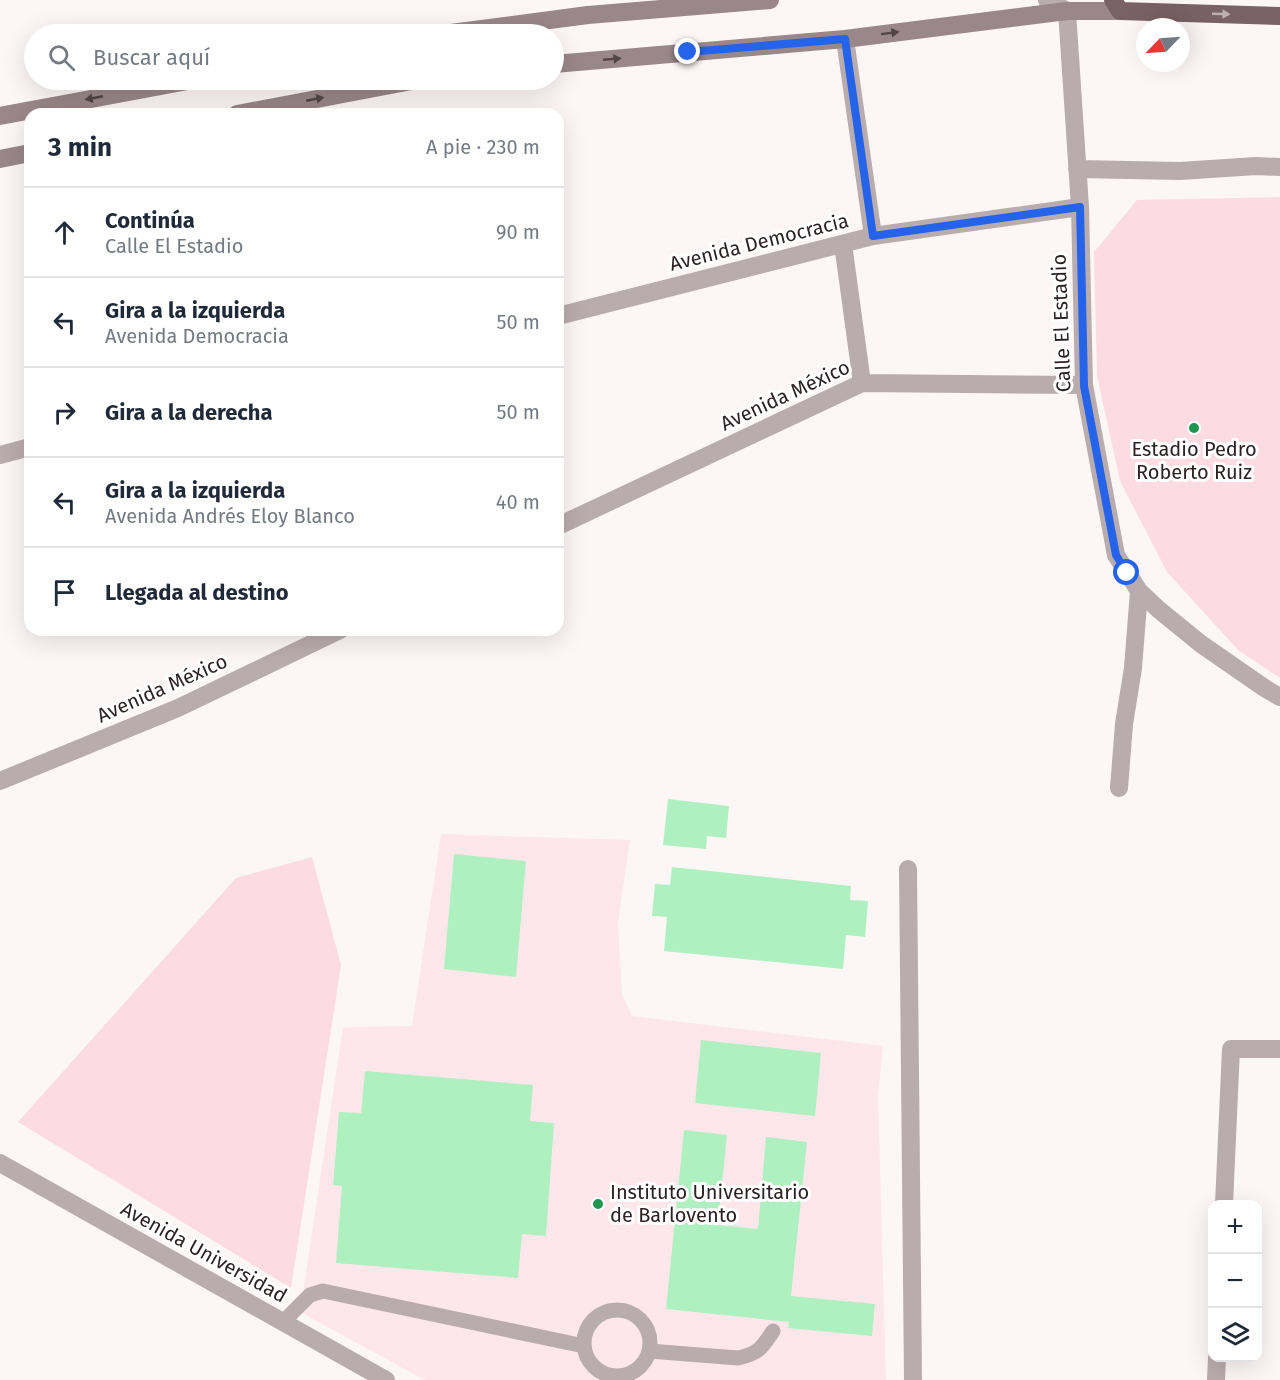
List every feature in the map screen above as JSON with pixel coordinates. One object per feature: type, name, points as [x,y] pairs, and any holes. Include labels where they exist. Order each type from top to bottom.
[{"type":"highway","points":[[1117,6],[1280,16]]},
{"type":"main road","points":[[519,24],[588,15],[770,0]]},
{"type":"main road","points":[[564,63],[845,39],[1117,6]]},
{"type":"main road","points":[[43,108],[139,90]]},
{"type":"main road","points":[[269,108],[364,90]]},
{"type":"main road","points":[[0,116],[24,112]]},
{"type":"main road","points":[[0,159],[24,154]]},
{"type":"street","points":[[1047,0],[1067,11]]},
{"type":"street","name":"Calle El Estadio","points":[[1067,11],[1080,207],[1084,386],[1116,555],[1138,591],[1158,609],[1201,644],[1280,697]]},
{"type":"street","points":[[845,39],[873,236]]},
{"type":"street","points":[[1077,169],[1180,171],[1256,166],[1280,167]]},
{"type":"street","name":"Avenida Democracia","points":[[564,314],[873,236],[1080,207]]},
{"type":"street","points":[[843,244],[862,383]]},
{"type":"street","name":"Avenida México","points":[[564,523],[862,383],[1084,386]]},
{"type":"street","points":[[0,455],[24,449]]},
{"type":"street","points":[[1119,788],[1124,724],[1133,668],[1138,591]]},
{"type":"street","name":"Avenida México","points":[[0,781],[178,708],[328,636]]},
{"type":"street","points":[[908,868],[913,1380]]},
{"type":"street","points":[[1224,1200],[1231,1049],[1280,1049]]},
{"type":"street","name":"Avenida Universidad","points":[[0,1163],[386,1380]]},
{"type":"street","points":[[1216,1380],[1217,1362]]},
{"type":"lane","points":[[284,1322],[310,1295],[323,1291],[584,1346]]},
{"type":"lane","points":[[619,1310],[639,1319],[646,1328],[650,1339],[649,1351],[637,1370],[627,1375],[591,1373],[584,1346],[585,1334],[590,1324],[598,1316],[608,1311],[619,1310]]},
{"type":"lane","points":[[649,1351],[738,1358],[758,1350],[773,1330]]},
{"type":"shaded area","name":"Estadio Pedro Roberto Ruiz","points":[[1280,197],[1280,678],[1239,651],[1167,572],[1120,481],[1097,376],[1094,252],[1137,200]]},
{"type":"shaded area","name":"Instituto Universitario de Barlovento","points":[[441,834],[630,840],[618,923],[622,994],[632,1016],[883,1046],[878,1095],[886,1380],[425,1380],[300,1312],[343,1027],[412,1026]]},
{"type":"shaded area","points":[[312,857],[341,965],[291,1288],[18,1122],[236,878]]},
{"type":"building","points":[[668,799],[729,806],[726,838],[707,836],[706,849],[663,845]]},
{"type":"building","points":[[454,854],[526,861],[516,977],[444,969]]},
{"type":"building","points":[[672,867],[851,886],[850,900],[868,901],[865,937],[846,935],[843,969],[664,951],[667,917],[652,916],[655,884],[670,885]]},
{"type":"building","points":[[701,1040],[821,1053],[815,1116],[695,1103]]},
{"type":"building","points":[[365,1071],[533,1085],[530,1121],[554,1123],[546,1236],[522,1234],[518,1278],[336,1263],[342,1186],[333,1185],[339,1112],[361,1113]]},
{"type":"building","points":[[684,1130],[727,1135],[718,1225],[758,1229],[766,1137],[807,1142],[791,1296],[875,1304],[872,1336],[788,1328],[789,1322],[666,1309]]},
{"type":"place","name":"Estadio Pedro Roberto Ruiz","points":[[1194,428]]},
{"type":"place","name":"Instituto Universitario de Barlovento","points":[[598,1204]]},
{"type":"route","points":[[688,52],[845,39],[873,236],[1080,207],[1084,386],[1116,555],[1127,573]]}]
